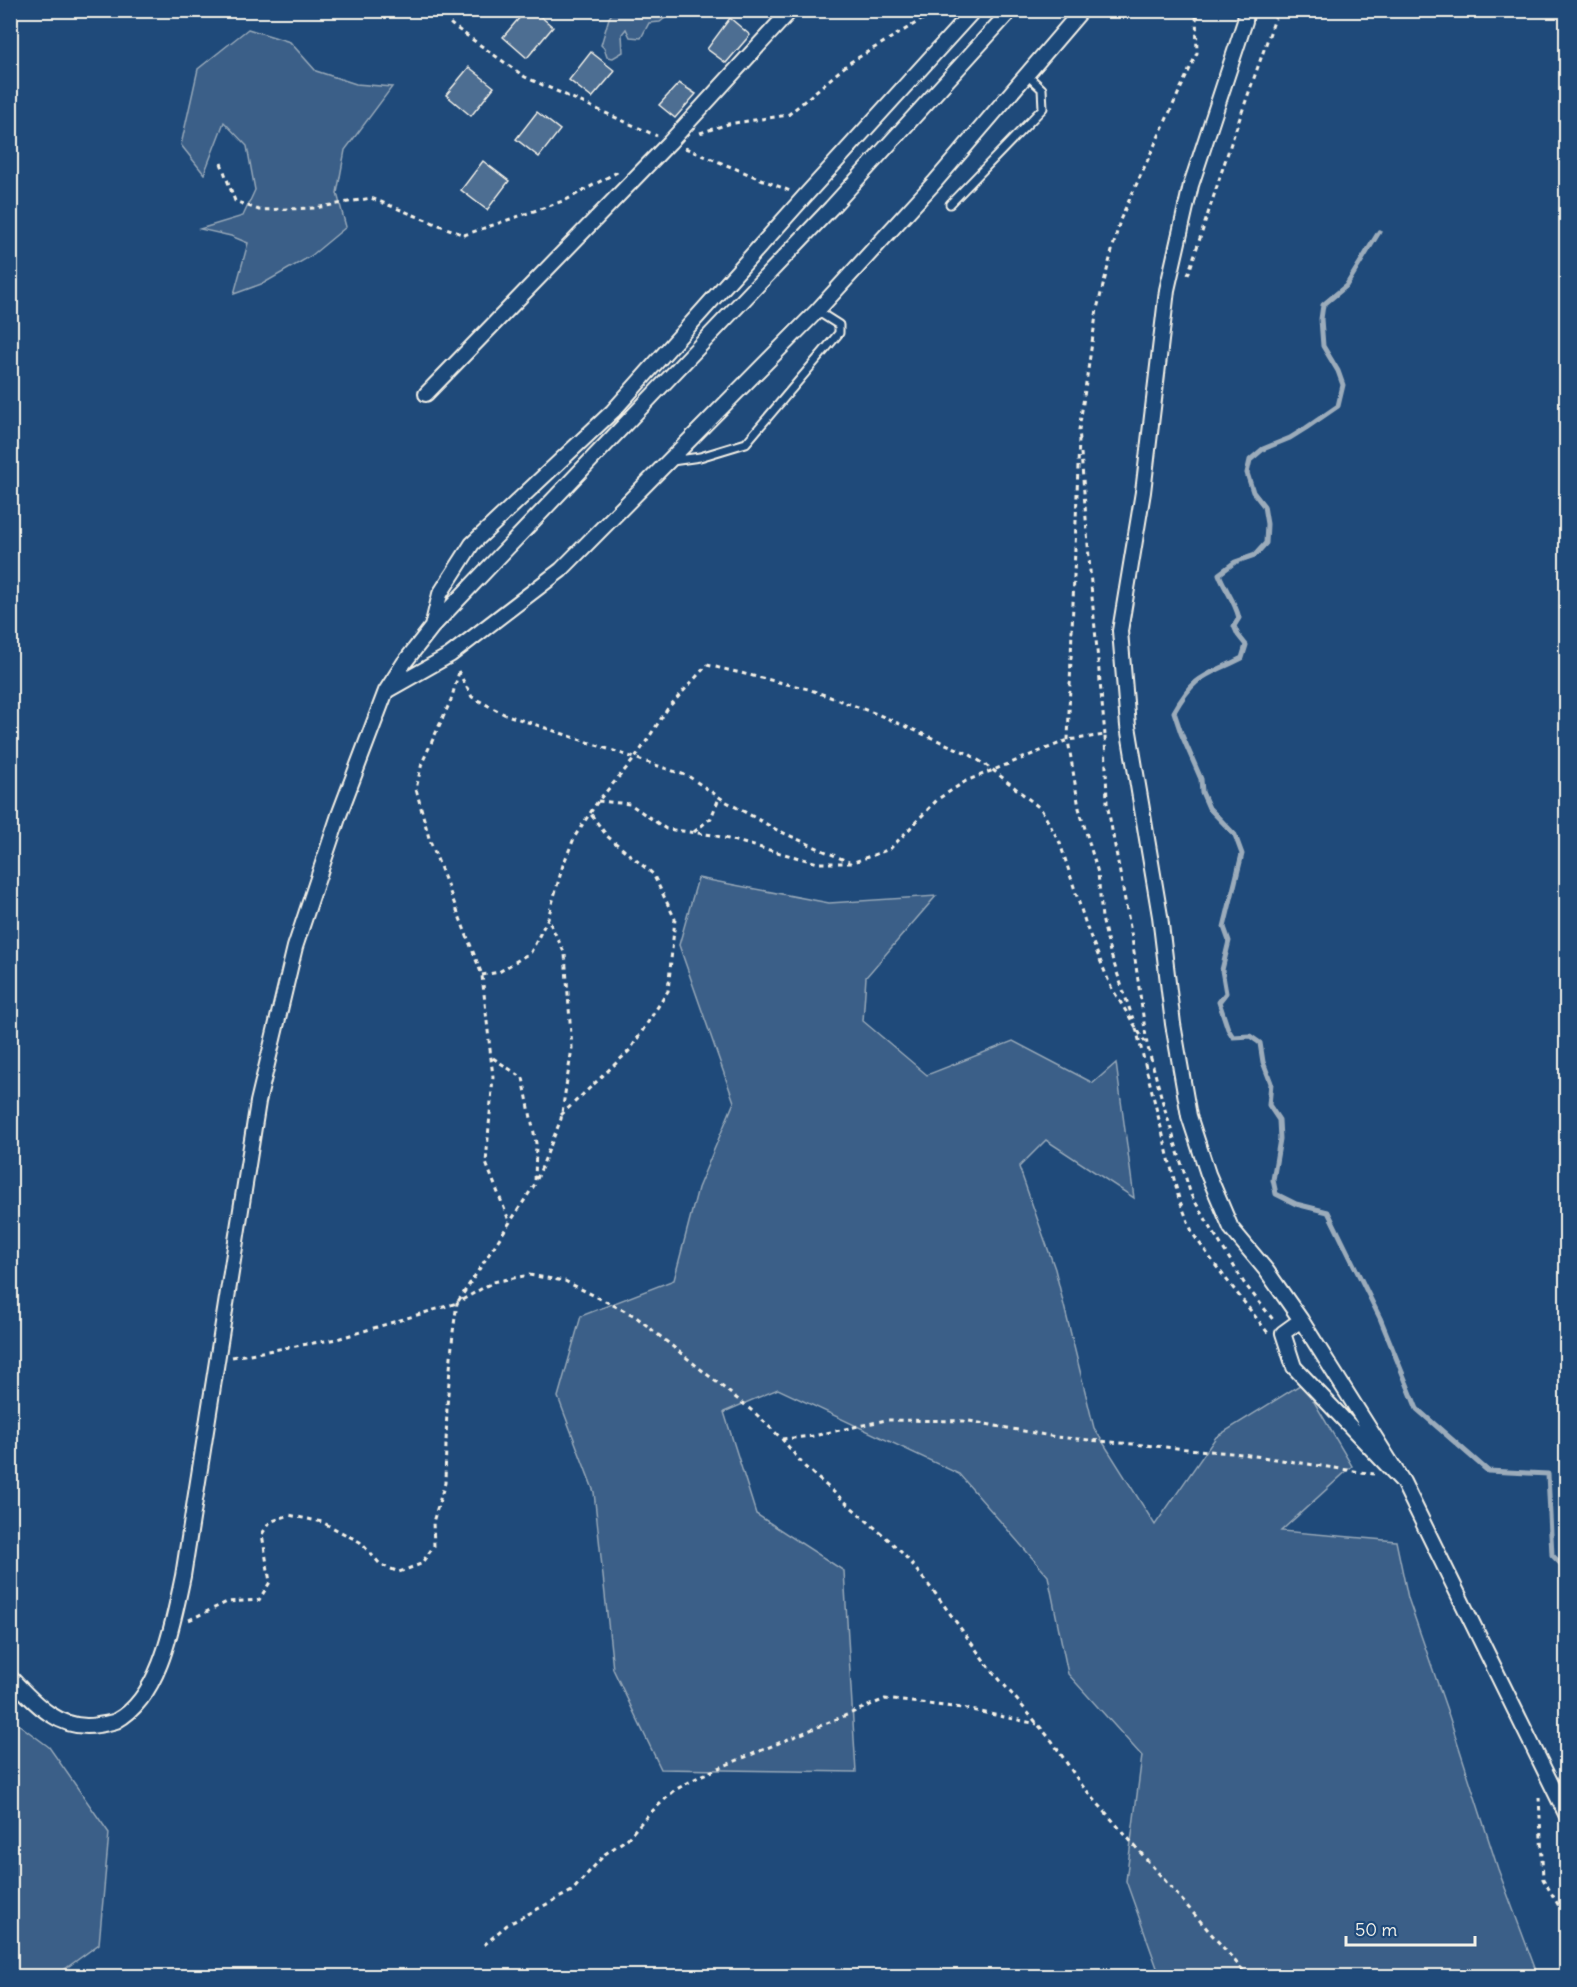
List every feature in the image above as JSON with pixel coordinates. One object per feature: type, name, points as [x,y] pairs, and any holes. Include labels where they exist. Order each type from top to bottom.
[{"type":"street","points":[[426,394],[670,142],[791,10]]},
{"type":"street","points":[[432,627],[440,594],[472,544],[613,411],[974,10]]},
{"type":"street","points":[[10,1677],[30,1699],[51,1716],[69,1724],[86,1727],[115,1722],[138,1704],[155,1677],[171,1629],[183,1576],[258,1102],[295,947],[339,815],[386,691],[432,627],[822,216],[1011,10]]},
{"type":"street","points":[[386,691],[450,655],[561,570],[817,310],[934,183],[1082,10]]},
{"type":"street","points":[[1246,10],[1245,21],[1191,185],[1167,290],[1143,492],[1120,631],[1128,726],[1160,916],[1173,1024],[1189,1116],[1208,1174],[1231,1228],[1266,1270],[1301,1320],[1402,1482],[1566,1814]]},
{"type":"street","points":[[1301,1320],[1278,1336],[1294,1366],[1402,1482]]},
{"type":"lane","points":[[950,204],[1043,108],[1042,89],[1027,75]]},
{"type":"lane","points":[[668,461],[700,458],[746,443],[839,333],[839,325],[817,310]]},
{"type":"path","points":[[438,10],[453,25],[525,77],[670,142],[804,197]]},
{"type":"path","points":[[699,133],[728,124],[788,115],[849,63],[938,10]]},
{"type":"path","points":[[1196,10],[1197,53],[1120,220],[1097,309],[1079,430],[1068,740],[1079,808],[1098,873],[1102,918],[1110,952],[1135,1026],[1179,1199],[1193,1234],[1216,1266],[1278,1336]]},
{"type":"path","points":[[1185,281],[1278,10]]},
{"type":"path","points":[[221,163],[235,201],[259,210],[315,208],[371,198],[464,235],[566,200],[628,165]]},
{"type":"path","points":[[1079,439],[1105,735],[1107,803],[1132,938],[1147,1044],[1191,1194],[1278,1336]]},
{"type":"path","points":[[450,655],[472,697],[504,714],[688,776],[719,797],[777,830],[851,863]]},
{"type":"path","points":[[482,975],[499,972],[531,952],[548,918],[563,865],[575,836],[598,801],[636,757],[668,708],[707,665],[808,688],[877,714],[969,754],[993,770],[1041,809],[1060,843],[1088,928],[1111,987],[1147,1044]]},
{"type":"path","points":[[459,672],[450,700],[423,763],[416,789],[429,838],[482,975],[493,1077],[486,1163],[510,1223]]},
{"type":"path","points":[[598,801],[630,804],[666,829],[713,835],[818,863],[851,863],[890,849],[938,799],[966,781],[1068,740],[1105,735]]},
{"type":"path","points":[[694,832],[711,818],[719,797]]},
{"type":"path","points":[[561,1115],[630,1050],[668,991],[675,919],[653,874],[607,836],[590,813]]},
{"type":"path","points":[[171,1629],[227,1602],[259,1600],[270,1582],[262,1534],[270,1522],[289,1515],[322,1522],[360,1542],[381,1565],[399,1572],[420,1564],[434,1546],[433,1522],[445,1483],[447,1406],[457,1303],[535,1184],[561,1115],[572,1048],[565,954],[548,918]]},
{"type":"path","points":[[490,1056],[524,1078],[536,1143],[535,1184]]},
{"type":"path","points":[[218,1359],[337,1340],[457,1303],[493,1282],[529,1275],[565,1281],[635,1316],[729,1391],[782,1439],[805,1467],[905,1556],[988,1666],[1052,1741],[1080,1783],[1248,1977]]},
{"type":"path","points":[[782,1439],[813,1436],[886,1420],[969,1421],[1056,1437],[1242,1454],[1362,1471],[1402,1482]]},
{"type":"path","points":[[484,1946],[507,1925],[572,1891],[604,1854],[627,1839],[647,1816],[675,1790],[702,1775],[885,1699],[962,1708],[1038,1724]]},
{"type":"path","points":[[1539,1788],[1543,1879],[1566,1918]]},
{"type":"shaded area","points":[[614,10],[674,11],[660,22],[649,23],[641,38],[630,37],[626,29],[622,34],[623,52],[613,58],[607,57],[601,45],[609,18]]},
{"type":"shaded area","points":[[248,29],[290,42],[316,71],[356,84],[392,87],[345,150],[337,193],[346,227],[311,256],[264,283],[234,294],[248,243],[231,236],[200,229],[243,216],[255,190],[247,146],[224,122],[204,174],[181,145],[198,69]]},
{"type":"shaded area","points":[[698,878],[829,903],[936,896],[866,977],[863,1021],[927,1075],[1013,1041],[1093,1083],[1116,1063],[1134,1198],[1046,1140],[1019,1167],[1055,1269],[1094,1428],[1155,1525],[1216,1437],[1303,1383],[1352,1466],[1281,1531],[1396,1541],[1408,1598],[1498,1869],[1538,1976],[1160,1976],[1126,1881],[1142,1756],[1068,1674],[1048,1576],[959,1474],[778,1389],[724,1412],[756,1514],[844,1571],[856,1772],[661,1769],[613,1669],[594,1492],[558,1397],[581,1316],[674,1280],[698,1188],[734,1102],[679,945]]},
{"type":"shaded area","points":[[10,1718],[49,1747],[109,1833],[99,1944],[65,1969],[67,1976],[11,1976]]},
{"type":"building","points":[[526,10],[533,10],[553,27],[527,58],[503,37]]},
{"type":"building","points":[[730,18],[750,35],[726,63],[707,49]]},
{"type":"building","points":[[591,52],[615,71],[592,98],[569,80]]},
{"type":"building","points":[[469,67],[494,87],[471,116],[446,95]]},
{"type":"building","points":[[679,83],[696,94],[675,118],[659,105]]},
{"type":"building","points":[[537,112],[560,130],[539,157],[516,139]]},
{"type":"building","points":[[483,161],[509,181],[487,210],[461,190]]},
{"type":"waterway","points":[[1379,232],[1346,286],[1323,305],[1321,319],[1323,346],[1338,371],[1343,385],[1338,406],[1290,438],[1263,449],[1250,460],[1247,473],[1253,492],[1264,506],[1267,524],[1266,543],[1255,555],[1235,562],[1219,574],[1239,618],[1234,626],[1246,645],[1242,658],[1195,683],[1174,712],[1201,779],[1202,792],[1209,808],[1235,835],[1242,854],[1224,927],[1229,941],[1222,970],[1226,993],[1219,1002],[1233,1037],[1250,1036],[1260,1043],[1263,1062],[1271,1083],[1269,1105],[1279,1120],[1280,1139],[1273,1180],[1276,1194],[1296,1204],[1328,1212],[1380,1318],[1417,1409],[1488,1471],[1548,1474],[1552,1555],[1566,1569]]}]
